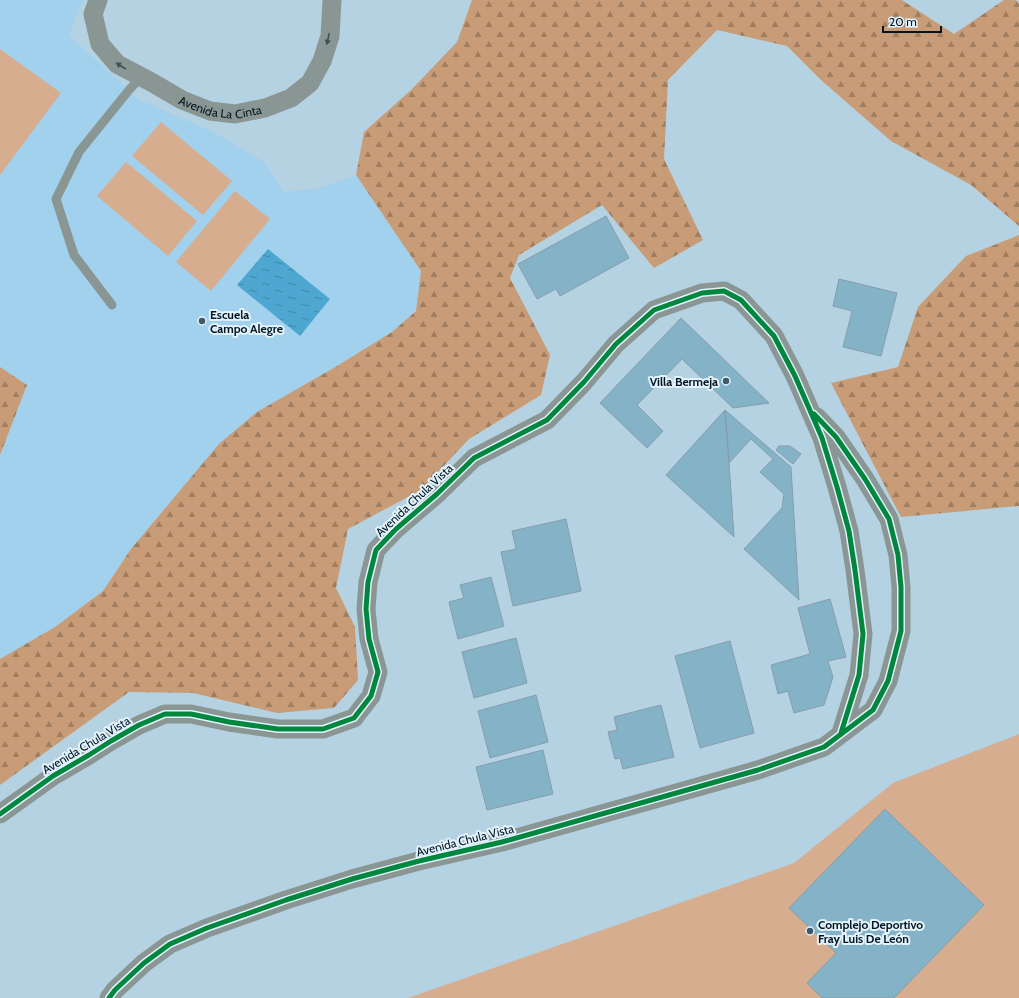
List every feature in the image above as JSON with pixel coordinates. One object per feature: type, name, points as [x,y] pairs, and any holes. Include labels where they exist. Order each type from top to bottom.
[{"type":"street","name":"Avenida La Cinta","points":[[98,0],[93,14],[100,44],[117,64],[182,100],[210,111],[235,114],[265,108],[291,98],[310,83],[322,61],[330,36],[332,0]]},
{"type":"street","name":"Avenida Chula Vista","points":[[0,814],[53,776],[139,725],[165,714],[191,714],[229,722],[278,729],[323,729],[354,718],[371,696],[378,672],[369,639],[366,608],[368,582],[376,550],[396,529],[437,494],[474,458],[547,420],[584,382],[616,344],[654,310],[702,293],[724,291],[741,300],[774,336],[822,438],[837,487],[848,531],[855,570],[863,634],[859,676],[841,733]]},
{"type":"street","name":"Avenida Chula Vista","points":[[109,998],[114,990],[144,963],[170,944],[207,928],[278,902],[352,879],[419,861],[502,842],[758,770],[824,747],[873,710],[888,681],[901,631],[901,587],[898,555],[889,518],[865,479],[836,437],[809,408]]},
{"type":"lane","points":[[112,305],[74,255],[56,199],[79,152],[141,76]]},
{"type":"shaded area","name":"Escuela Campo Alegre","points":[[0,0],[83,0],[69,35],[138,99],[212,131],[264,162],[284,192],[319,188],[356,175],[421,271],[416,310],[392,332],[337,366],[257,412],[219,444],[131,549],[103,591],[55,627],[0,659],[0,455],[26,385],[0,367]]},
{"type":"shaded area","points":[[0,49],[61,93],[0,175]]},
{"type":"shaded area","points":[[161,122],[232,181],[203,215],[132,156]]},
{"type":"shaded area","points":[[126,162],[197,221],[168,256],[97,196]]},
{"type":"shaded area","points":[[235,191],[270,219],[211,291],[176,262]]},
{"type":"shaded area","name":"Complejo Deportivo Fray Luis De León","points":[[1019,734],[1019,998],[408,998],[794,863],[893,783]]},
{"type":"green space","points":[[472,0],[902,0],[954,34],[1004,0],[1016,0],[1019,4],[1019,226],[971,185],[891,141],[821,80],[787,46],[717,30],[668,80],[664,159],[703,240],[654,268],[602,205],[519,255],[510,278],[550,355],[541,395],[469,439],[421,490],[348,529],[336,588],[355,627],[358,680],[334,708],[277,713],[193,693],[129,692],[0,785],[0,659],[55,627],[103,591],[131,549],[219,444],[257,412],[337,366],[392,332],[416,311],[421,271],[356,175],[364,132],[411,90],[457,42]]},
{"type":"green space","points":[[1019,235],[1019,506],[901,517],[831,383],[898,367],[918,307],[966,256]]},
{"type":"green space","points":[[0,367],[27,385],[0,455]]},
{"type":"water","points":[[268,249],[330,299],[300,336],[237,285]]},
{"type":"building","points":[[606,216],[629,258],[560,296],[556,289],[537,299],[518,264]]},
{"type":"building","points":[[839,279],[897,293],[881,356],[843,347],[852,311],[833,306]]},
{"type":"building","name":"Villa Bermeja","points":[[681,318],[769,403],[733,408],[682,359],[637,405],[663,431],[647,448],[600,403]]},
{"type":"building","name":"Villa Bermeja","points":[[725,410],[729,463],[734,537],[666,475]]},
{"type":"building","name":"Villa Bermeja","points":[[725,410],[791,467],[799,600],[744,549],[782,508],[784,494],[760,472],[773,459],[751,439],[729,463]]},
{"type":"building","points":[[779,446],[790,446],[801,454],[793,464],[776,450]]},
{"type":"building","points":[[566,519],[581,591],[513,606],[501,552],[516,549],[512,531]]},
{"type":"building","points":[[491,577],[504,626],[458,639],[449,602],[464,598],[460,585]]},
{"type":"building","points":[[830,599],[846,657],[828,661],[833,677],[824,705],[794,713],[788,691],[778,694],[771,665],[810,654],[798,608]]},
{"type":"building","points":[[516,638],[527,683],[474,698],[462,652]]},
{"type":"building","points":[[730,641],[754,733],[700,748],[675,656]]},
{"type":"building","points":[[536,695],[548,742],[490,758],[478,711]]},
{"type":"building","points":[[661,705],[674,757],[623,769],[620,758],[615,759],[608,732],[617,730],[614,717]]},
{"type":"building","points":[[543,750],[553,794],[487,810],[476,767]]},
{"type":"building","points":[[885,809],[984,905],[894,998],[822,998],[807,983],[836,953],[789,908]]},
{"type":"cycle path","points":[[0,814],[53,776],[139,725],[165,714],[191,714],[229,722],[278,729],[323,729],[354,718],[371,696],[378,672],[369,639],[366,609],[368,582],[376,550],[396,529],[437,494],[474,458],[547,420],[584,382],[616,344],[654,310],[702,293],[724,291],[741,300],[774,336],[795,376],[822,438],[849,531],[863,634],[859,675],[841,733]]},
{"type":"cycle path","points":[[109,998],[115,990],[144,963],[170,944],[207,928],[286,900],[352,879],[419,861],[502,842],[758,770],[824,747],[873,710],[888,681],[901,631],[901,587],[898,555],[889,519],[865,479],[836,437],[814,414]]},
{"type":"place","name":"Escuela Campo Alegre","points":[[202,321]]},
{"type":"place","name":"Villa Bermeja","points":[[726,381]]},
{"type":"place","name":"Complejo Deportivo Fray Luis De León","points":[[810,931]]}]
